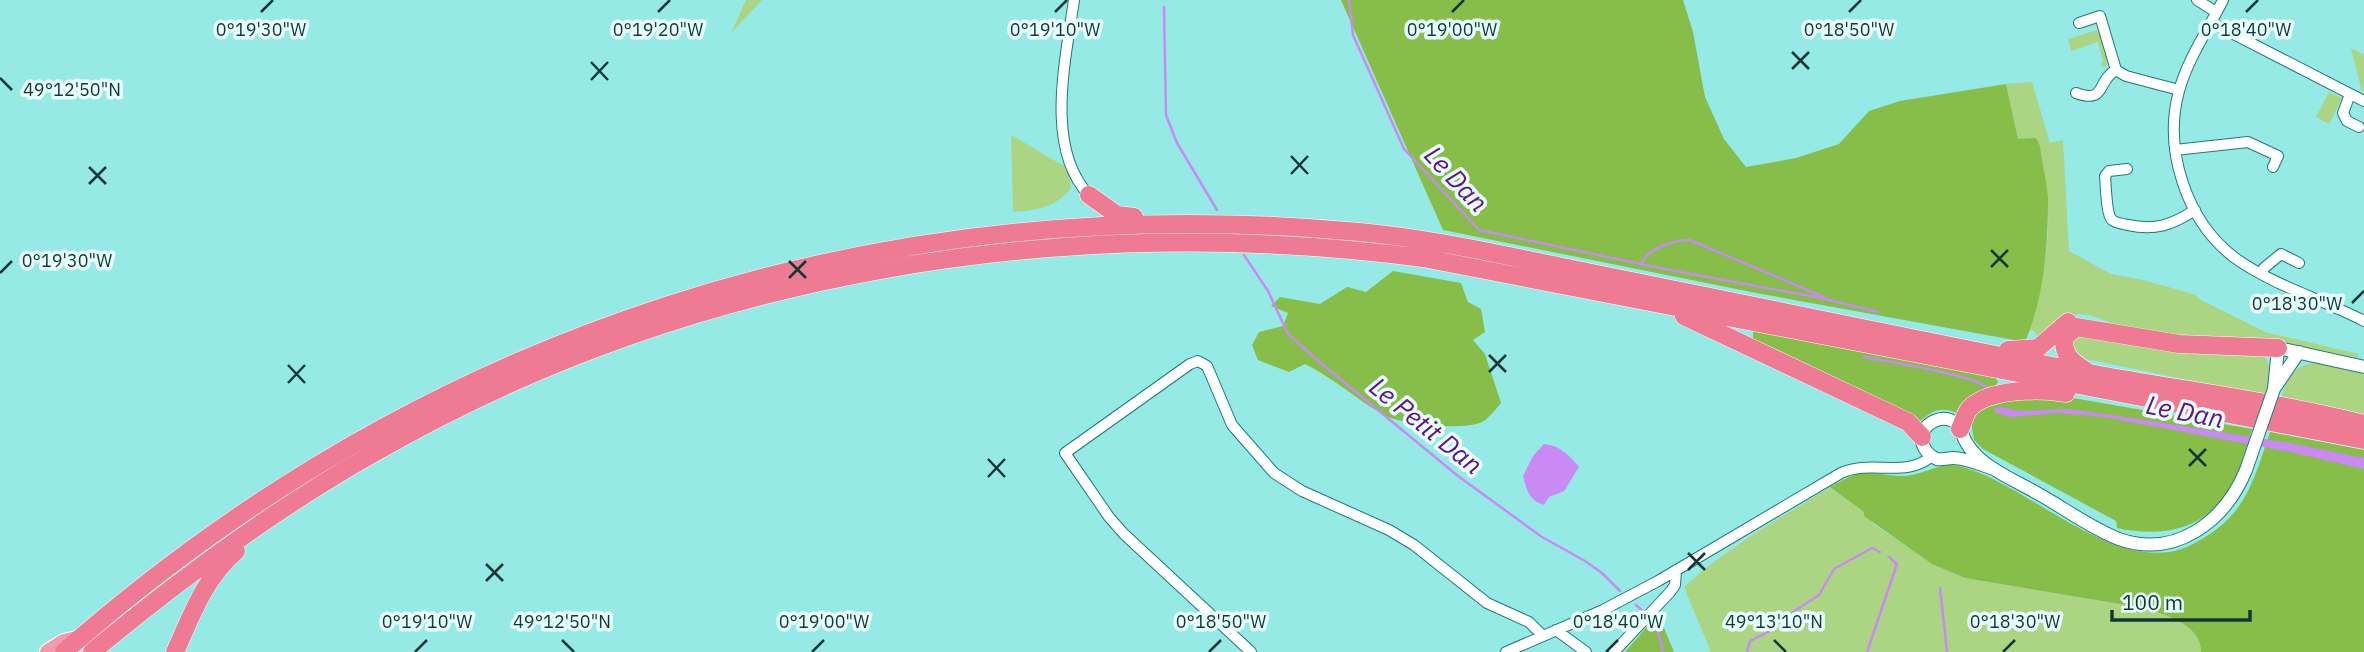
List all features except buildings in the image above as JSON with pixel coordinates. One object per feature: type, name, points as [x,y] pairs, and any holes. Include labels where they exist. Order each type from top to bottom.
[{"type":"highway","points":[[1089,195],[1113,213],[1122,217],[1137,217],[1149,224]]},
{"type":"highway","points":[[1068,227],[1090,214],[1092,206],[1089,195]]},
{"type":"highway","points":[[64,652],[197,545],[301,475],[395,420],[541,352],[679,301],[798,269],[925,244],[1068,227],[1149,224],[1281,226],[1421,240],[2088,373],[2258,402],[2364,424]]},
{"type":"highway","points":[[92,652],[229,543],[274,514],[373,453],[533,374],[676,321],[750,299],[849,275],[1009,250],[1098,243],[1187,241],[1287,244],[1423,258],[2364,440]]},
{"type":"highway","points":[[1641,300],[1697,320],[1909,422],[1926,446]]},
{"type":"highway","points":[[1994,354],[2038,348],[2070,321],[2083,318],[2137,338]]},
{"type":"highway","points":[[2088,373],[2067,355],[2064,342],[2073,329],[2087,328],[2179,344],[2278,348]]},
{"type":"highway","points":[[1962,434],[1968,410],[1979,402],[2018,391],[2048,390],[2114,400],[2180,405]]},
{"type":"highway","points":[[175,652],[216,571],[232,553],[266,527],[274,514]]},
{"type":"main road","points":[[48,652],[64,642],[79,639]]},
{"type":"street","points":[[1074,0],[1062,90],[1063,133],[1068,163],[1081,187],[1089,195]]},
{"type":"street","points":[[2197,0],[2214,17],[2364,101]]},
{"type":"street","points":[[2223,0],[2188,66],[2179,90],[2174,124],[2175,150],[2182,181],[2195,210],[2208,230],[2235,258],[2262,274],[2364,321]]},
{"type":"street","points":[[2079,23],[2100,16],[2116,70],[2126,76],[2179,90]]},
{"type":"street","points":[[2076,93],[2089,97],[2096,95],[2108,75],[2116,70]]},
{"type":"street","points":[[2350,94],[2343,113],[2347,121],[2359,127]]},
{"type":"street","points":[[2175,150],[2241,142],[2256,144],[2278,156],[2273,167]]},
{"type":"street","points":[[2127,169],[2109,171],[2105,176],[2110,216],[2114,221],[2156,229],[2195,210]]},
{"type":"street","points":[[2262,274],[2263,268],[2281,254],[2300,263]]},
{"type":"street","points":[[2274,390],[2278,348],[2364,367]]},
{"type":"street","points":[[1506,652],[1603,610],[1676,571],[1841,472],[1866,466],[1903,469],[1910,466],[1926,446],[1926,427],[1937,419],[1947,419],[1975,453],[1994,469],[2104,532],[2130,542],[2151,544],[2183,538],[2210,523],[2231,500],[2246,470],[2274,390],[2298,352]]},
{"type":"street","points":[[1251,652],[1124,534],[1109,517],[1065,453],[1190,364],[1198,362],[1207,366],[1232,425],[1273,473],[1302,491],[1389,530],[1414,545],[1487,603],[1529,622],[1543,636]]},
{"type":"street","points":[[1951,457],[1960,449],[1962,434]]},
{"type":"street","points":[[1926,446],[1940,459],[1951,457],[1994,469]]},
{"type":"street","points":[[1614,652],[1671,591],[1675,585],[1676,571]]},
{"type":"street","points":[[1556,630],[1586,652]]},
{"type":"green space","points":[[746,0],[762,0],[731,33]]},
{"type":"green space","points":[[1341,0],[1683,0],[1693,32],[1705,97],[1724,139],[1746,167],[1796,158],[1839,144],[1869,111],[1900,101],[2006,84],[2018,139],[2036,138],[2040,146],[2048,199],[2044,272],[2037,308],[2025,342],[1756,293],[1443,230]]},
{"type":"green space","points":[[2097,30],[2108,59],[2105,67],[2101,65],[2103,61],[2098,42],[2071,51],[2068,39]]},
{"type":"green space","points":[[2351,48],[2364,55],[2362,92]]},
{"type":"green space","points":[[2032,82],[2050,143],[2063,140],[2069,251],[2111,274],[2196,295],[2199,299],[2265,332],[2359,354],[2357,358],[2272,340],[2138,333],[2090,315],[2078,314],[2068,318],[2041,342],[2034,331],[2030,330],[2047,245],[2046,182],[2040,146],[2018,139],[2006,84]]},
{"type":"green space","points":[[2329,92],[2342,98],[2329,124],[2316,117]]},
{"type":"green space","points":[[1011,135],[1064,166],[1069,173],[1071,188],[1059,200],[1038,209],[1013,212]]},
{"type":"green space","points":[[1393,271],[1461,283],[1468,302],[1481,309],[1485,332],[1473,340],[1485,354],[1501,403],[1482,422],[1446,426],[1416,424],[1390,418],[1305,364],[1289,372],[1258,360],[1252,345],[1259,332],[1283,326],[1288,313],[1271,306],[1280,297],[1320,304],[1347,287],[1366,292]]},
{"type":"green space","points":[[1753,330],[1996,378],[1998,382],[1992,390],[1959,414],[1938,410],[1919,422],[1753,340]]},
{"type":"green space","points":[[2074,335],[2263,355],[2270,370],[2265,396],[2077,357],[2072,352],[2071,339]]},
{"type":"green space","points":[[2315,363],[2364,374],[2364,416],[2281,398],[2292,374],[2307,364]]},
{"type":"green space","points":[[2023,398],[2073,398],[2252,429],[2235,479],[2221,501],[2209,513],[2182,527],[2167,531],[2134,531],[2117,528],[2116,521],[1983,449],[1974,440],[1971,421],[1982,407]]},
{"type":"green space","points":[[2270,432],[2364,450],[2364,652],[2201,652],[2200,643],[2189,628],[2171,617],[2144,608],[1965,578],[1932,564],[1864,516],[1864,512],[1830,487],[1861,473],[1905,476],[1956,465],[1989,477],[2106,541],[2135,550],[2164,552],[2191,545],[2209,535],[2235,511],[2251,484]]},
{"type":"green space","points":[[1830,487],[1864,512],[1875,525],[1933,564],[1965,578],[2144,608],[2171,617],[2189,628],[2200,643],[2201,652],[1711,652],[1684,587],[1736,546]]},
{"type":"green space","points":[[1656,616],[1662,623],[1674,652],[1625,652]]},
{"type":"shaded area","points":[[2000,407],[2021,411],[2067,409],[2290,443],[2364,458],[2364,469],[2291,452],[2104,417],[2059,413],[2011,417],[1995,412],[1994,409]]},
{"type":"shaded area","points":[[1544,444],[1564,451],[1579,467],[1564,491],[1549,497],[1544,505],[1529,494],[1523,476],[1533,456]]},
{"type":"waterway","name":"Le Dan","points":[[1349,0],[1353,35],[1404,149],[1479,230],[1821,298],[1878,312]]},
{"type":"waterway","name":"Le Petit Dan","points":[[1164,7],[1166,115],[1177,143],[1217,210]]},
{"type":"waterway","name":"Le Dan","points":[[1641,264],[1644,258],[1662,246],[1690,240],[1824,297]]},
{"type":"waterway","name":"Le Petit Dan","points":[[1244,255],[1268,291],[1288,334],[1458,476],[1542,537],[1602,573],[1620,591]]},
{"type":"waterway","name":"Le Dan","points":[[1864,357],[1966,378],[1988,388]]},
{"type":"waterway","points":[[1747,652],[1750,641],[1770,631],[1778,622],[1819,595],[1834,569],[1872,548],[1880,552]]},
{"type":"waterway","points":[[1867,652],[1897,564],[1889,557]]},
{"type":"waterway","points":[[1940,588],[1947,652]]},
{"type":"waterway","name":"Le Petit Dan","points":[[1636,605],[1644,612]]},
{"type":"waterway","name":"Le Petit Dan","points":[[1655,624],[1663,648],[1661,652]]}]
